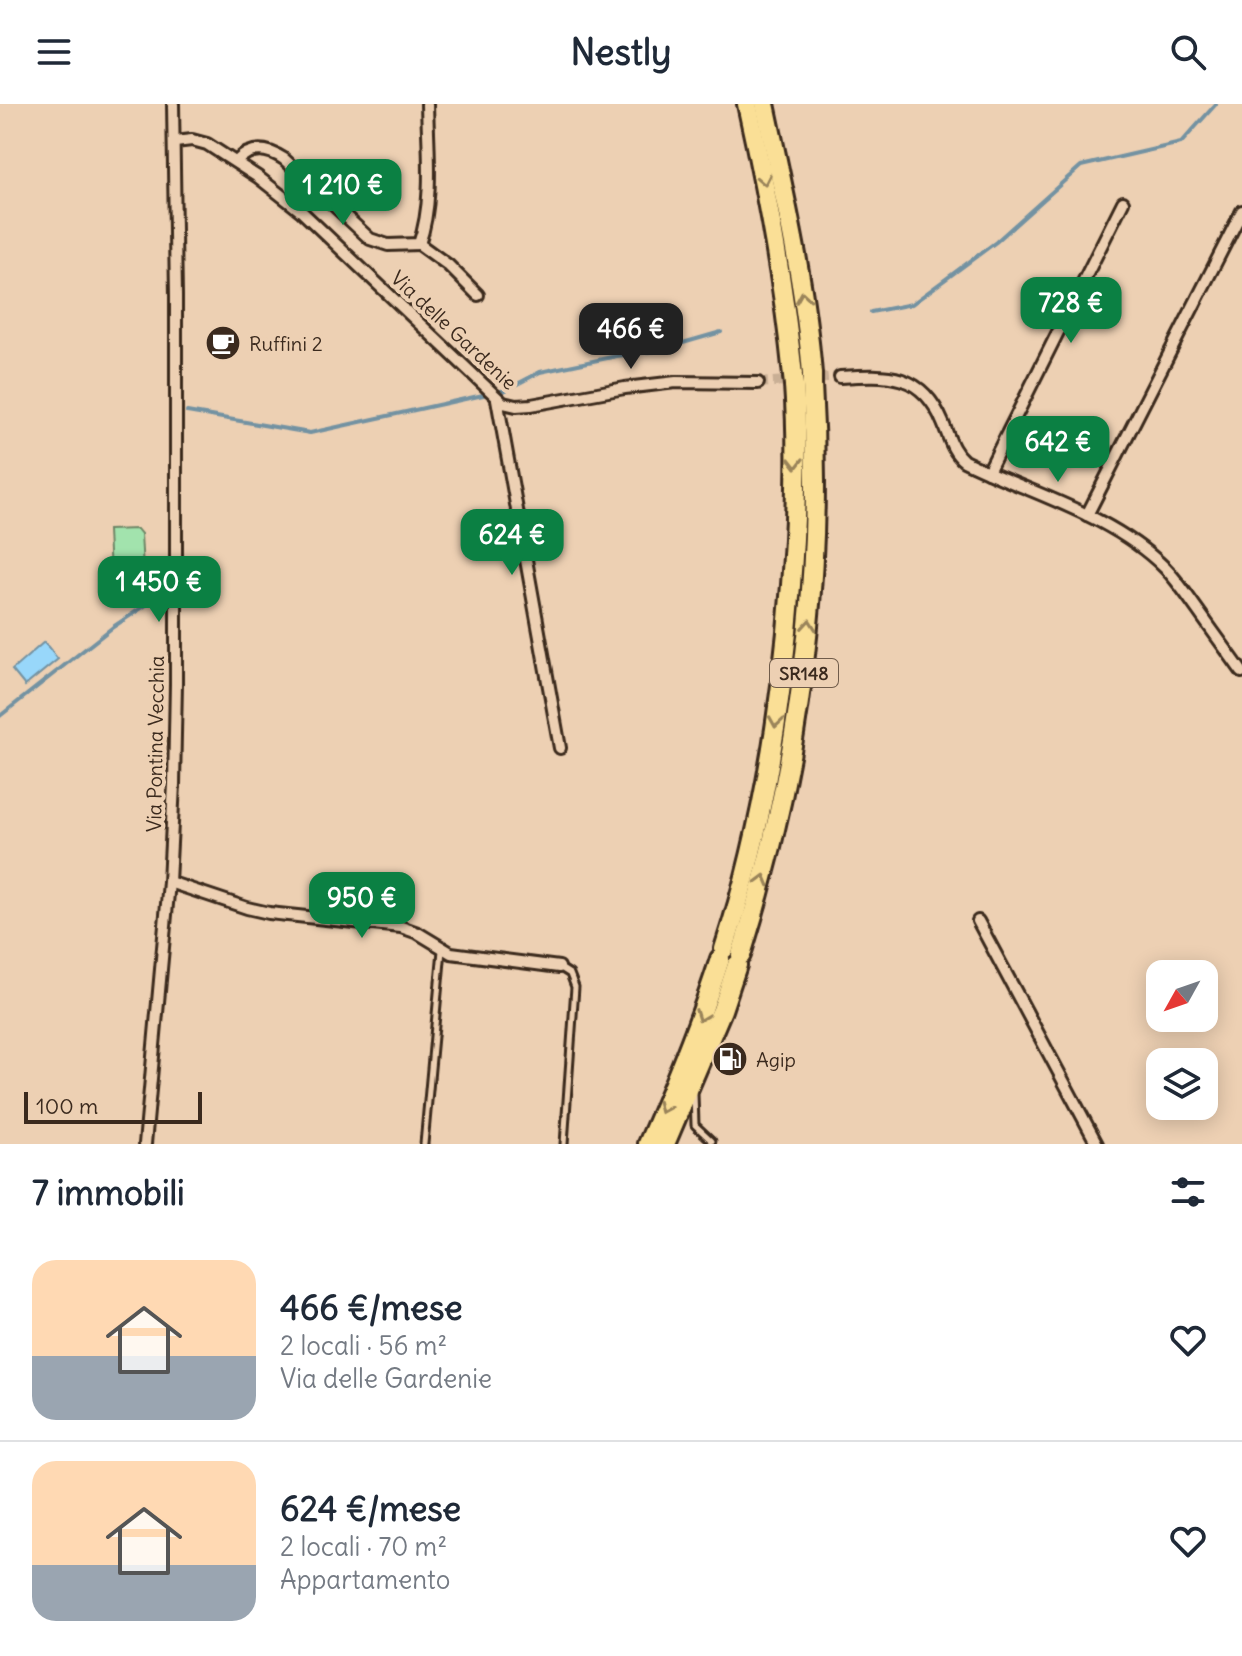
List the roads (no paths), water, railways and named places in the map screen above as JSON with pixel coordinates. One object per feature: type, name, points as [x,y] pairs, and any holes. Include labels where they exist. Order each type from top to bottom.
[{"type":"highway","name":"SR148","points":[[747,104],[803,380]]},
{"type":"highway","name":"SR148","points":[[686,1075],[722,1010],[742,887],[771,754],[783,670],[795,532],[796,445],[806,312],[765,104]]},
{"type":"highway","points":[[648,1144],[686,1075]]},
{"type":"highway","points":[[665,1144],[686,1075]]},
{"type":"street","name":"Via Pontina Vecchia","points":[[145,1144],[169,882],[176,684],[173,104]]},
{"type":"street","points":[[419,244],[427,208],[427,104]]},
{"type":"street","name":"Via delle Gardenie","points":[[175,142],[199,141],[258,177],[301,211],[503,403],[516,406],[557,402],[625,388],[676,382],[758,383]]},
{"type":"street","points":[[236,162],[253,151],[263,149],[273,152],[370,239],[388,245],[419,244],[448,265],[478,295]]},
{"type":"street","points":[[988,472],[1123,202]]},
{"type":"street","points":[[1087,515],[1242,211]]},
{"type":"street","points":[[840,377],[890,376],[909,382],[928,398],[941,418],[957,455],[964,461],[1087,515],[1126,537],[1164,567],[1242,672]]},
{"type":"street","points":[[497,399],[560,748]]},
{"type":"street","points":[[169,882],[269,913],[401,927],[458,954],[559,967]]},
{"type":"street","points":[[978,921],[1097,1144]]},
{"type":"lane","points":[[424,1144],[442,949]]},
{"type":"lane","points":[[559,967],[570,974],[575,987],[566,1144]]},
{"type":"lane","points":[[686,1075],[695,1125],[712,1141]]},
{"type":"water","points":[[44,642],[58,659],[25,686],[12,670]]},
{"type":"waterway","points":[[871,312],[912,304],[996,242],[1081,166],[1181,143],[1216,104]]},
{"type":"waterway","points":[[187,412],[310,433],[506,390],[540,372],[655,351],[721,332]]},
{"type":"waterway","points":[[0,716],[113,627],[149,603]]},
{"type":"tunnel","points":[[758,383],[840,377]]},
{"type":"place","name":"Ruffini 2","points":[[223,343]]},
{"type":"place","name":"Agip","points":[[730,1059]]}]
